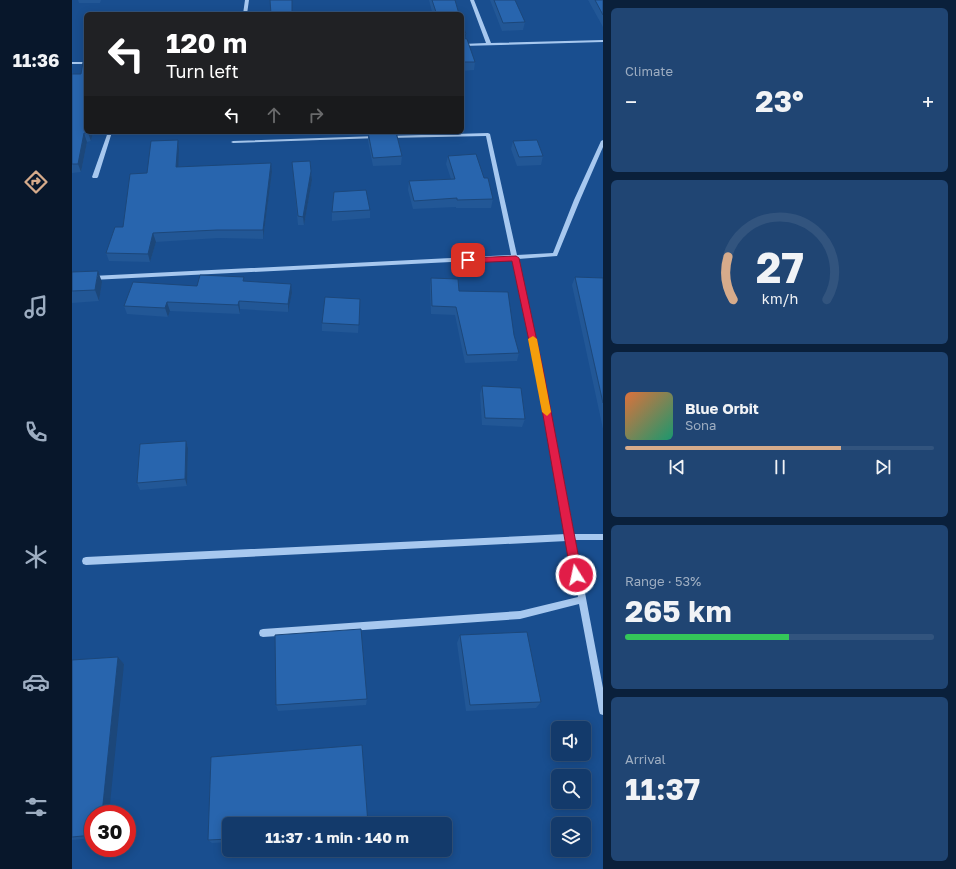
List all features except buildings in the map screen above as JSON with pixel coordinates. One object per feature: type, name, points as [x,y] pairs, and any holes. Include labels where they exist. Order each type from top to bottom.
[{"type":"street","points":[[245,12],[247,0]]},
{"type":"street","points":[[472,0],[489,44]]},
{"type":"street","points":[[464,45],[603,41]]},
{"type":"street","points":[[72,63],[84,63]]},
{"type":"street","points":[[95,177],[109,134]]},
{"type":"street","points":[[233,142],[488,134],[539,369],[581,600],[603,711]]},
{"type":"street","points":[[88,279],[555,255],[603,141]]},
{"type":"street","points":[[86,561],[570,537],[603,537]]},
{"type":"street","points":[[263,633],[520,615],[581,600]]},
{"type":"slow traffic","points":[[533,339],[547,412]]},
{"type":"route","points":[[468,260],[516,258],[539,369],[576,575]]}]
